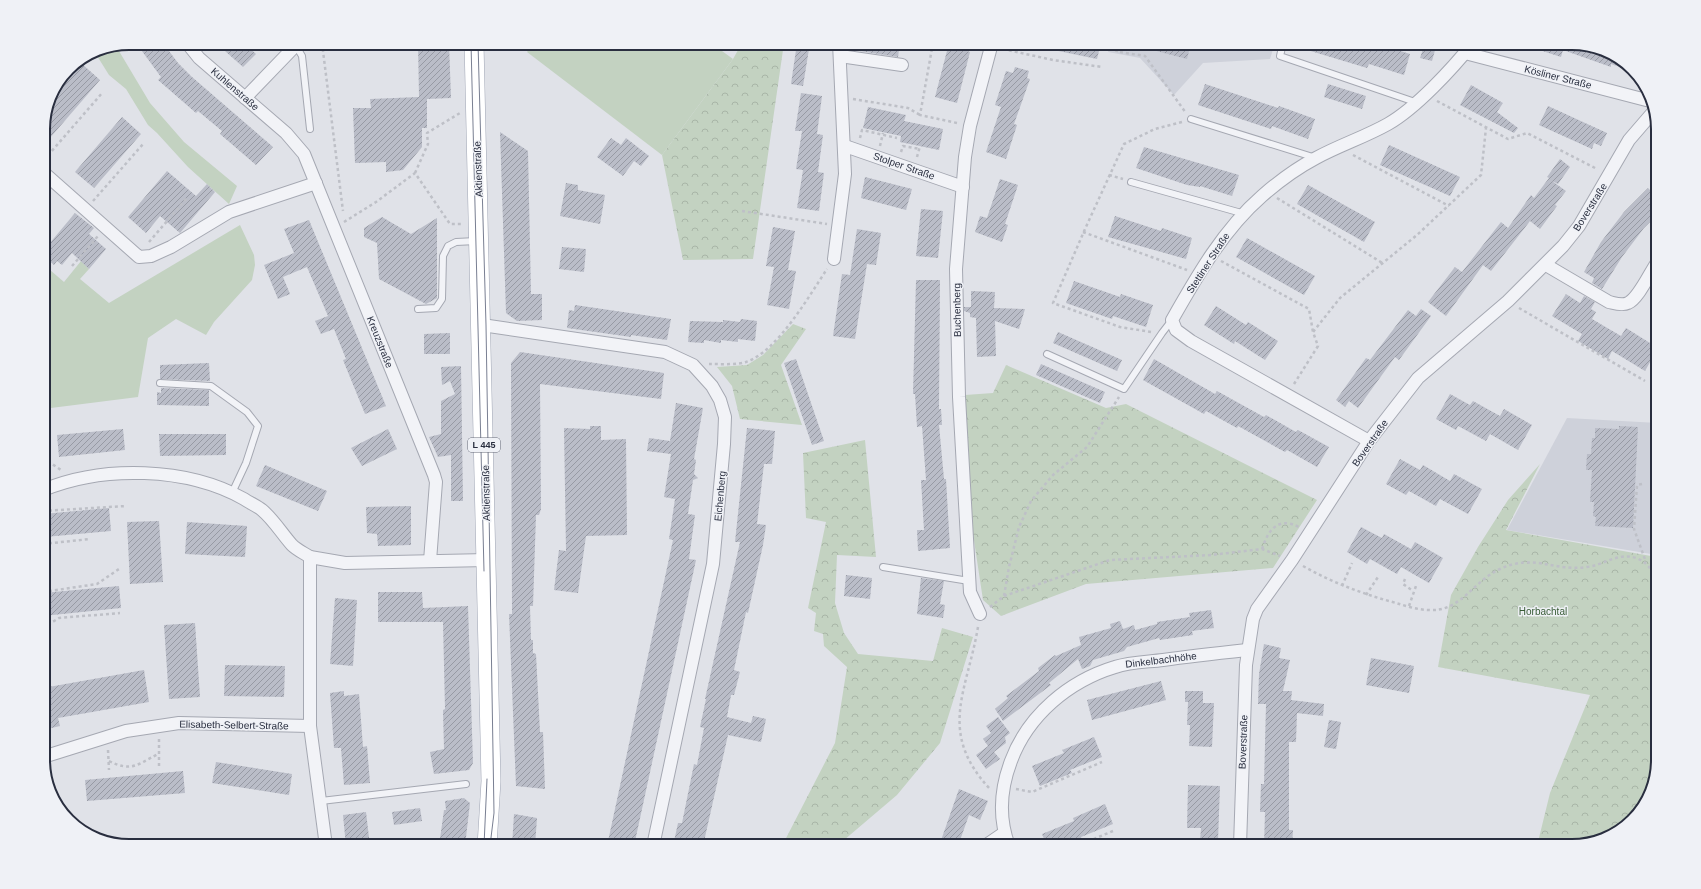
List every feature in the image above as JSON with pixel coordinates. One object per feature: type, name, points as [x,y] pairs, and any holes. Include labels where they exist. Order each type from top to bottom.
[{"type":"main road","name":"Aktienstraße","points":[[474,50],[480,232],[492,781],[488,839]]},
{"type":"street","name":"Kuhlenstraße","points":[[193,50],[199,58],[286,133]]},
{"type":"street","points":[[245,98],[291,50]]},
{"type":"street","points":[[834,259],[845,174],[845,143],[840,50]]},
{"type":"street","name":"Buchenberg","points":[[980,614],[970,592],[969,581],[959,397],[956,269],[965,157],[970,126],[990,50]]},
{"type":"street","name":"Stettiner Straße","points":[[1172,320],[1199,274],[1226,233],[1266,192],[1316,158],[1387,124],[1425,94],[1467,50]]},
{"type":"street","name":"Kösliner Straße","points":[[1465,53],[1645,100]]},
{"type":"street","points":[[840,56],[902,65]]},
{"type":"street","name":"Boverstraße","points":[[1240,839],[1247,650],[1253,619],[1257,609],[1292,560],[1369,441],[1418,378],[1508,301],[1546,265],[1579,226],[1629,140],[1649,116]]},
{"type":"street","name":"Kreuzstraße","points":[[286,133],[304,154],[434,475],[436,482],[430,561]]},
{"type":"street","name":"Stolper Straße","points":[[845,143],[858,150],[963,187]]},
{"type":"street","points":[[50,178],[139,257],[151,256],[171,247],[228,212],[316,183]]},
{"type":"street","points":[[1546,265],[1598,296],[1619,304],[1628,303],[1636,296],[1651,272]]},
{"type":"street","points":[[1172,320],[1176,330],[1191,341],[1369,441]]},
{"type":"street","name":"Eichenberg","points":[[482,325],[665,352],[693,365],[712,386],[720,400],[725,417],[724,444],[712,568],[654,839]]},
{"type":"street","points":[[50,488],[74,479],[130,473],[175,476],[208,484],[232,493],[262,510],[293,546],[310,557],[344,563],[487,560]]},
{"type":"street","points":[[310,557],[310,726],[325,839]]},
{"type":"street","name":"Dinkelbachhöhe","points":[[1006,839],[1004,832],[1001,800],[1003,787],[1016,748],[1030,724],[1047,706],[1080,682],[1104,671],[1130,664],[1247,650]]},
{"type":"street","name":"Elisabeth-Selbert-Straße","points":[[50,755],[126,731],[179,723],[310,726]]},
{"type":"street","points":[[994,839],[1004,832]]},
{"type":"lane","points":[[300,50],[302,56],[310,129]]},
{"type":"lane","points":[[1281,50],[1280,56],[1415,102]]},
{"type":"lane","points":[[1191,119],[1316,158]]},
{"type":"lane","points":[[1131,182],[1245,214]]},
{"type":"lane","points":[[418,309],[436,308],[442,299],[443,256],[448,246],[480,232]]},
{"type":"lane","points":[[1047,354],[1124,390],[1172,320]]},
{"type":"lane","points":[[160,384],[211,386],[247,412],[258,426],[246,463],[232,493]]},
{"type":"lane","points":[[882,567],[969,581]]},
{"type":"lane","points":[[321,801],[466,784]]},
{"type":"path","points":[[323,50],[344,222]]},
{"type":"path","points":[[920,115],[932,50]]},
{"type":"path","points":[[1012,50],[1053,60],[1102,67]]},
{"type":"path","points":[[1115,50],[1145,56],[1191,119],[1155,129],[1124,144],[1083,232],[1053,302],[1120,327],[1162,333]]},
{"type":"path","points":[[50,154],[103,92]]},
{"type":"path","points":[[1425,94],[1508,139],[1527,133],[1610,175]]},
{"type":"path","points":[[842,97],[908,108],[920,115],[970,126]]},
{"type":"path","points":[[348,220],[415,173],[428,144],[427,133],[472,106],[476,106]]},
{"type":"path","points":[[1313,332],[1340,298],[1384,264],[1449,206],[1481,175],[1486,128]]},
{"type":"path","points":[[858,150],[862,130],[897,138]]},
{"type":"path","points":[[85,210],[144,143]]},
{"type":"path","points":[[1339,147],[1449,206]]},
{"type":"path","points":[[415,173],[450,224],[480,232]]},
{"type":"path","points":[[1109,175],[1131,182]]},
{"type":"path","points":[[1266,192],[1384,264]]},
{"type":"path","points":[[151,256],[148,242],[187,198]]},
{"type":"path","points":[[742,211],[839,226]]},
{"type":"path","points":[[72,266],[106,227]]},
{"type":"path","points":[[1083,232],[1199,274]]},
{"type":"path","points":[[1211,255],[1309,309],[1313,332],[1318,346],[1287,394]]},
{"type":"path","points":[[693,365],[745,362],[762,353],[781,334],[796,315],[834,259]]},
{"type":"path","points":[[1508,301],[1645,381]]},
{"type":"path","points":[[1004,596],[1008,567],[1019,527],[1031,501],[1053,475],[1087,447],[1124,390]]},
{"type":"path","points":[[50,463],[74,479]]},
{"type":"path","points":[[1642,484],[1637,485],[1634,529],[1646,562],[1651,568]]},
{"type":"path","points":[[50,511],[126,506]]},
{"type":"path","points":[[1262,549],[1268,532],[1278,524],[1290,522],[1310,532]]},
{"type":"path","points":[[50,543],[90,539]]},
{"type":"path","points":[[1001,800],[984,782],[967,759],[959,730],[963,691],[974,648],[980,614],[1004,596],[1110,560],[1211,555],[1262,549],[1292,560],[1342,586],[1366,595],[1429,610],[1448,608],[1463,599],[1483,580],[1500,569],[1528,561],[1580,568],[1589,567],[1616,557],[1629,556],[1646,562]]},
{"type":"path","points":[[1342,586],[1352,563]]},
{"type":"path","points":[[50,591],[97,584],[119,570]]},
{"type":"path","points":[[1366,595],[1378,577]]},
{"type":"path","points":[[1405,579],[1402,584],[1404,587],[1413,592]]},
{"type":"path","points":[[1409,606],[1416,586]]},
{"type":"path","points":[[50,624],[59,618],[120,613]]},
{"type":"path","points":[[159,726],[159,766]]},
{"type":"path","points":[[107,737],[109,770]]},
{"type":"path","points":[[108,761],[121,767],[128,768],[136,766],[158,754]]},
{"type":"path","points":[[1003,787],[1032,792],[1102,762]]},
{"type":"path","points":[[1094,839],[1113,831]]},
{"type":"shaded area","points":[[1109,50],[1273,50],[1270,59],[1203,63],[1174,95],[1140,58],[1108,52]]},
{"type":"shaded area","points":[[1567,418],[1651,423],[1651,554],[1507,530]]},
{"type":"green space","points":[[529,50],[721,50],[733,59],[662,155],[527,52]]},
{"type":"green space","points":[[738,50],[783,50],[753,259],[683,260],[662,155]]},
{"type":"green space","points":[[119,51],[150,103],[184,142],[237,186],[229,204],[188,167],[148,125],[126,89],[109,75],[98,57]]},
{"type":"green space","points":[[240,225],[254,255],[255,265],[252,280],[214,322],[206,335],[176,319],[148,338],[138,397],[50,408],[50,270],[64,282],[81,261],[89,269],[80,279],[109,303]]},
{"type":"green space","points":[[793,324],[806,329],[781,365],[802,425],[740,419],[732,386],[717,367],[747,365],[763,355]]},
{"type":"green space","points":[[1006,365],[1106,408],[1126,404],[1317,500],[1273,568],[1086,584],[1001,616],[983,600],[973,534],[965,395],[993,393]]},
{"type":"green space","points":[[865,440],[876,557],[837,555],[835,603],[844,633],[858,654],[933,661],[942,628],[973,637],[940,743],[897,795],[845,839],[786,839],[835,743],[847,667],[824,646],[823,634],[814,631],[816,613],[808,608],[826,522],[806,518],[803,453]]},
{"type":"green space","name":"Horbachtal","points":[[1540,464],[1506,530],[1651,556],[1651,760],[1648,781],[1638,804],[1628,816],[1612,828],[1593,836],[1572,839],[1539,839],[1550,793],[1590,695],[1438,667],[1451,595],[1478,547],[1508,500]]},
{"type":"building","points":[[141,50],[168,50],[178,63],[192,77],[273,147],[256,165],[220,134],[222,131],[198,111],[196,113],[158,80],[161,77]]},
{"type":"building","points":[[224,50],[252,50],[256,54],[243,67]]},
{"type":"building","points":[[418,50],[449,50],[451,98],[427,99],[427,128],[422,128],[422,147],[403,170],[386,172],[386,162],[355,163],[353,108],[371,108],[370,99],[419,97]]},
{"type":"building","points":[[796,50],[809,50],[803,86],[791,84]]},
{"type":"building","points":[[853,50],[899,50],[898,57]]},
{"type":"building","points":[[947,50],[965,50],[970,52],[957,103],[935,97]]},
{"type":"building","points":[[1054,50],[1099,50],[1097,59]]},
{"type":"building","points":[[1152,50],[1189,50],[1187,59]]},
{"type":"building","points":[[1307,50],[1397,50],[1410,54],[1404,75],[1369,64],[1367,68]]},
{"type":"building","points":[[1423,50],[1435,50],[1432,61],[1420,58]]},
{"type":"building","points":[[1539,50],[1563,50],[1561,57]]},
{"type":"building","points":[[1563,50],[1577,50],[1597,54],[1616,63],[1621,67],[1611,64],[1611,67]]},
{"type":"building","points":[[83,65],[100,80],[50,138],[50,124],[53,108],[58,94],[66,81]]},
{"type":"building","points":[[1015,67],[1029,71],[1027,78],[1030,79],[1014,124],[1017,125],[1006,159],[986,152],[1001,107],[995,105],[1006,71],[1013,73]]},
{"type":"building","points":[[1205,84],[1278,108],[1279,106],[1315,119],[1308,139],[1272,126],[1271,129],[1198,105]]},
{"type":"building","points":[[1328,84],[1366,96],[1362,109],[1324,97]]},
{"type":"building","points":[[1471,85],[1503,103],[1497,112],[1518,128],[1514,133],[1460,105]]},
{"type":"building","points":[[801,93],[822,96],[817,134],[823,135],[818,172],[824,173],[819,211],[797,208],[803,170],[796,169],[802,131],[795,131]]},
{"type":"building","points":[[1548,106],[1607,133],[1601,146],[1594,143],[1592,149],[1539,125]]},
{"type":"building","points":[[868,107],[906,115],[904,121],[943,129],[939,150],[900,142],[901,136],[863,128]]},
{"type":"building","points":[[122,117],[141,134],[94,188],[75,172]]},
{"type":"building","points":[[500,132],[528,151],[531,294],[542,294],[542,320],[517,321],[506,313]]},
{"type":"building","points":[[611,138],[621,145],[626,138],[649,156],[641,166],[634,161],[623,176],[597,157]]},
{"type":"building","points":[[1389,145],[1460,177],[1450,196],[1380,165]]},
{"type":"building","points":[[1144,147],[1239,175],[1232,196],[1200,186],[1187,185],[1136,168]]},
{"type":"building","points":[[1560,159],[1570,167],[1558,184],[1552,181],[1566,191],[1540,229],[1530,221],[1491,271],[1483,265],[1446,316],[1428,302],[1455,267],[1462,272],[1501,222],[1508,228],[1531,195],[1534,198],[1549,178],[1547,177]]},
{"type":"building","points":[[167,171],[196,196],[207,184],[215,192],[180,233],[160,216],[146,233],[128,217]]},
{"type":"building","points":[[865,177],[912,189],[906,210],[861,198]]},
{"type":"building","points":[[1000,179],[1018,185],[1005,224],[1008,225],[1002,242],[975,232],[980,216],[987,218]]},
{"type":"building","points":[[566,183],[578,185],[578,190],[605,195],[600,224],[560,216]]},
{"type":"building","points":[[1308,185],[1375,222],[1364,242],[1297,204]]},
{"type":"building","points":[[1648,188],[1651,191],[1651,221],[1622,257],[1602,289],[1592,283],[1594,278],[1584,272],[1601,242],[1624,212]]},
{"type":"building","points":[[921,209],[943,211],[938,258],[916,256]]},
{"type":"building","points":[[75,213],[94,228],[89,234],[106,249],[89,269],[72,253],[62,265],[57,261],[54,265],[50,261],[50,243]]},
{"type":"building","points":[[1115,216],[1161,231],[1162,228],[1192,238],[1186,259],[1108,237]]},
{"type":"building","points":[[382,217],[411,234],[437,218],[437,298],[426,304],[379,279],[377,243],[364,237],[364,228]]},
{"type":"building","points":[[309,220],[386,406],[365,414],[343,360],[346,359],[334,329],[321,334],[315,321],[328,316],[307,267],[283,277],[290,294],[278,299],[264,265],[294,253],[284,229]]},
{"type":"building","points":[[773,227],[795,231],[788,270],[796,271],[789,309],[767,305],[774,267],[766,266]]},
{"type":"building","points":[[857,229],[881,233],[876,265],[867,264],[855,339],[833,336],[842,274],[850,275]]},
{"type":"building","points":[[1247,238],[1315,276],[1304,295],[1236,257]]},
{"type":"building","points":[[562,247],[586,249],[584,272],[559,269]]},
{"type":"building","points":[[916,280],[940,280],[939,409],[941,409],[942,425],[939,425],[944,479],[946,479],[950,548],[918,551],[917,530],[924,530],[921,480],[926,480],[922,426],[917,427],[915,394],[913,394]]},
{"type":"building","points":[[1074,281],[1120,297],[1121,294],[1153,305],[1146,327],[1113,316],[1112,319],[1066,303]]},
{"type":"building","points":[[971,291],[995,292],[994,308],[1025,309],[1019,329],[995,321],[996,356],[977,357],[976,318],[970,317],[970,313],[964,311],[964,307],[971,307]]},
{"type":"building","points":[[1566,294],[1580,303],[1584,296],[1595,302],[1591,309],[1596,312],[1592,319],[1621,336],[1626,328],[1651,344],[1651,360],[1645,371],[1612,351],[1608,359],[1578,341],[1582,334],[1552,316]]},
{"type":"building","points":[[575,305],[671,319],[667,340],[631,335],[631,337],[567,328],[569,310],[574,311]]},
{"type":"building","points":[[1216,306],[1246,325],[1248,322],[1278,341],[1265,360],[1235,341],[1234,344],[1204,325]]},
{"type":"building","points":[[1421,309],[1431,316],[1399,360],[1395,357],[1358,408],[1349,401],[1345,407],[1336,400],[1366,358],[1370,360],[1408,310],[1416,316]]},
{"type":"building","points":[[741,319],[757,321],[755,341],[738,339],[738,342],[721,340],[721,343],[704,340],[704,343],[688,342],[690,321],[723,322],[723,320],[740,322]]},
{"type":"building","points":[[1058,332],[1122,360],[1117,371],[1053,343]]},
{"type":"building","points":[[450,333],[450,354],[424,354],[424,334]]},
{"type":"building","points":[[520,352],[664,373],[661,399],[540,384],[541,509],[539,515],[536,515],[533,606],[530,606],[531,640],[533,640],[533,653],[536,654],[540,732],[543,732],[545,789],[516,786],[509,614],[512,614],[511,363]]},
{"type":"building","points":[[796,359],[824,441],[812,445],[784,363]]},
{"type":"building","points":[[1154,359],[1215,394],[1217,391],[1264,417],[1266,415],[1296,432],[1298,430],[1329,447],[1317,467],[1287,450],[1285,452],[1238,426],[1237,428],[1206,411],[1204,414],[1143,380]]},
{"type":"building","points":[[209,363],[210,381],[160,379],[160,365]]},
{"type":"building","points":[[1041,364],[1105,392],[1100,403],[1036,375]]},
{"type":"building","points":[[461,366],[463,501],[451,501],[451,455],[438,457],[429,437],[441,434],[441,401],[455,394],[450,381],[442,385],[441,367]]},
{"type":"building","points":[[161,388],[209,390],[209,406],[157,405],[157,392],[161,393]]},
{"type":"building","points":[[1450,394],[1470,405],[1473,401],[1500,416],[1504,409],[1532,425],[1518,450],[1490,434],[1486,441],[1458,426],[1456,430],[1436,419]]},
{"type":"building","points":[[676,403],[703,408],[694,459],[696,460],[694,474],[698,478],[693,480],[688,514],[695,515],[689,559],[696,560],[636,839],[609,839],[673,540],[669,539],[675,499],[664,497],[671,454],[647,451],[649,438],[670,441]]},
{"type":"building","points":[[590,426],[601,426],[601,440],[626,439],[627,535],[586,536],[578,593],[554,590],[559,550],[566,551],[564,428],[590,429]]},
{"type":"building","points":[[1619,426],[1638,427],[1633,528],[1595,526],[1596,517],[1593,516],[1594,502],[1590,502],[1592,470],[1586,470],[1587,454],[1591,454],[1592,438],[1595,438],[1595,428],[1619,429]]},
{"type":"building","points":[[747,428],[775,431],[772,464],[764,464],[757,524],[766,525],[763,545],[748,613],[746,612],[734,670],[740,672],[734,695],[731,695],[727,717],[751,723],[753,716],[766,719],[761,742],[728,735],[705,839],[675,839],[678,823],[682,823],[694,764],[697,765],[704,728],[700,727],[705,699],[740,542],[735,542]]},
{"type":"building","points":[[123,429],[125,450],[59,457],[57,435]]},
{"type":"building","points":[[388,429],[397,449],[362,466],[351,448]]},
{"type":"building","points":[[159,434],[226,434],[226,455],[160,456]]},
{"type":"building","points":[[1400,459],[1420,470],[1423,465],[1450,481],[1454,474],[1482,489],[1468,514],[1440,499],[1436,506],[1409,491],[1406,495],[1386,484]]},
{"type":"building","points":[[265,465],[327,491],[318,511],[256,486]]},
{"type":"building","points":[[411,506],[411,545],[378,546],[377,534],[367,533],[366,507]]},
{"type":"building","points":[[109,508],[111,531],[50,537],[50,513]]},
{"type":"building","points":[[159,521],[163,582],[130,584],[127,522]]},
{"type":"building","points":[[187,522],[247,526],[245,557],[185,554]]},
{"type":"building","points":[[1361,527],[1382,538],[1384,534],[1411,549],[1415,542],[1443,558],[1429,583],[1401,567],[1397,574],[1370,559],[1367,564],[1347,552]]},
{"type":"building","points":[[846,575],[872,578],[870,599],[844,596]]},
{"type":"building","points":[[921,578],[944,581],[940,604],[945,605],[943,618],[917,614]]},
{"type":"building","points":[[119,586],[121,608],[50,615],[50,592]]},
{"type":"building","points":[[378,592],[422,592],[423,608],[468,606],[473,763],[469,770],[434,774],[430,752],[444,749],[443,710],[445,709],[443,622],[378,622]]},
{"type":"building","points":[[335,598],[357,600],[353,666],[330,664]]},
{"type":"building","points":[[1211,610],[1214,628],[1192,631],[1193,635],[1160,640],[1159,638],[1127,647],[1124,651],[1093,660],[1090,666],[1082,669],[1078,659],[1049,683],[1051,685],[1003,721],[995,709],[1008,698],[1006,696],[1039,671],[1038,668],[1055,655],[1056,656],[1081,645],[1079,637],[1111,628],[1110,624],[1120,621],[1123,629],[1134,625],[1135,630],[1157,624],[1157,622],[1190,617],[1189,613]]},
{"type":"building","points":[[195,623],[200,697],[169,699],[164,625]]},
{"type":"building","points":[[1264,644],[1281,648],[1279,658],[1290,660],[1283,691],[1292,691],[1291,700],[1324,704],[1323,716],[1297,713],[1296,742],[1289,742],[1289,830],[1293,830],[1292,839],[1264,839],[1265,812],[1260,812],[1261,784],[1264,784],[1266,704],[1258,704],[1259,674]]},
{"type":"building","points":[[1371,658],[1414,666],[1409,693],[1366,685]]},
{"type":"building","points":[[225,665],[285,666],[284,697],[224,696]]},
{"type":"building","points":[[144,670],[149,702],[58,718],[60,726],[50,728],[50,687]]},
{"type":"building","points":[[1161,681],[1166,700],[1092,720],[1087,700]]},
{"type":"building","points":[[344,691],[344,696],[359,694],[363,747],[367,746],[370,783],[344,785],[341,748],[334,748],[330,693]]},
{"type":"building","points":[[1185,691],[1203,691],[1203,703],[1214,703],[1212,747],[1189,746],[1190,725],[1187,725],[1188,702],[1185,702]]},
{"type":"building","points":[[998,717],[1010,733],[1005,737],[1006,743],[994,752],[1000,759],[986,769],[976,755],[988,746],[983,739],[991,733],[986,726]]},
{"type":"building","points":[[1329,720],[1341,722],[1336,749],[1324,747]]},
{"type":"building","points":[[1094,737],[1102,757],[1070,770],[1072,773],[1040,786],[1032,766],[1064,753],[1062,750]]},
{"type":"building","points":[[216,762],[292,774],[289,795],[212,783]]},
{"type":"building","points":[[183,771],[185,793],[87,801],[85,780]]},
{"type":"building","points":[[1188,785],[1220,786],[1218,839],[1200,839],[1201,828],[1187,828]]},
{"type":"building","points":[[959,789],[988,801],[980,820],[969,815],[960,839],[941,839]]},
{"type":"building","points":[[464,798],[470,803],[466,839],[440,839],[444,810],[446,810],[445,801]]},
{"type":"building","points":[[1105,804],[1113,824],[1081,837],[1082,839],[1044,839],[1042,834],[1074,821],[1073,818]]},
{"type":"building","points":[[420,808],[422,821],[394,825],[392,812]]},
{"type":"building","points":[[366,812],[369,839],[345,839],[343,815]]},
{"type":"building","points":[[514,814],[537,818],[536,839],[512,839]]},
{"type":"tram line","points":[[471,50],[484,571]]},
{"type":"tram line","points":[[478,50],[486,325],[494,813],[491,839]]},
{"type":"tram line","points":[[484,839],[487,779]]}]
